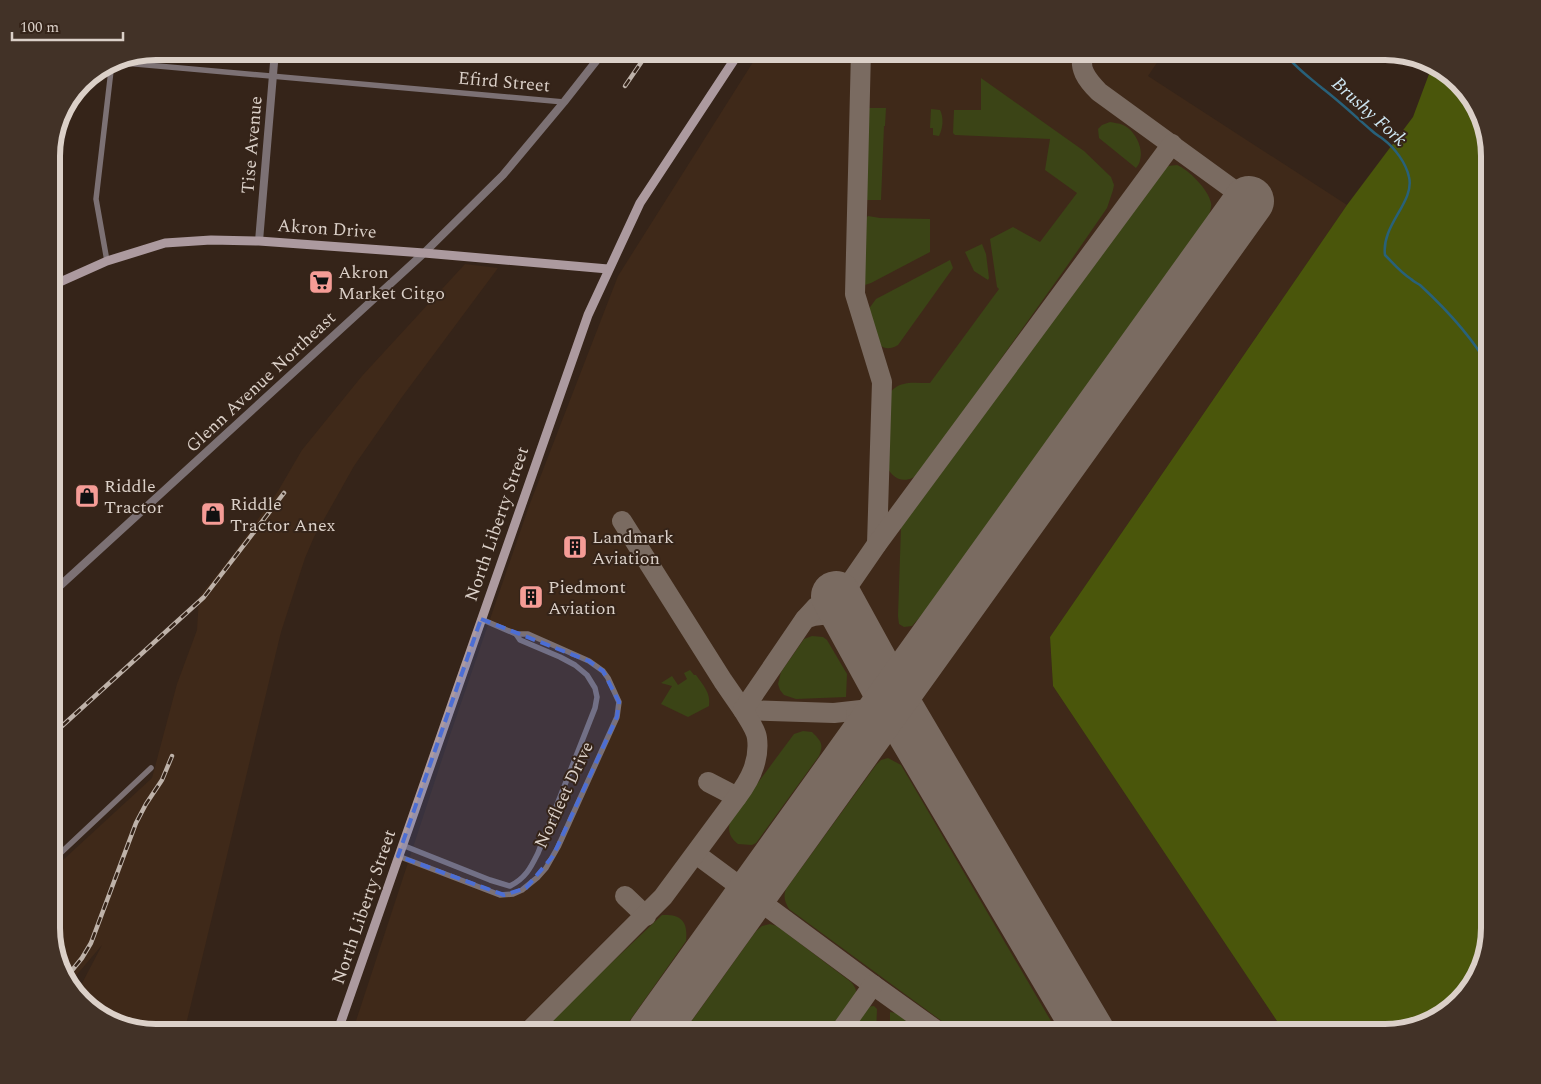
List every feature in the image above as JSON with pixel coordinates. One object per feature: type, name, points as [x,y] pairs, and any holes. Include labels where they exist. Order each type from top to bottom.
[{"type":"main road","name":"North Liberty Street","points":[[340,1024],[588,315],[640,203],[734,60]]},
{"type":"main road","name":"Akron Drive","points":[[60,282],[107,261],[165,243],[210,240],[259,241],[424,253],[608,269]]},
{"type":"street","name":"Tise Avenue","points":[[259,241],[274,60]]},
{"type":"street","name":"Glenn Avenue Northeast","points":[[60,587],[424,253],[503,175],[597,60]]},
{"type":"street","name":"Efird Street","points":[[131,64],[564,102]]},
{"type":"street","points":[[107,261],[96,200],[112,71]]},
{"type":"street","name":"Norfleet Drive","points":[[398,856],[496,893],[504,895],[522,890],[538,878],[558,847],[617,717],[619,702],[603,671],[589,661],[528,634],[516,634],[481,619]]},
{"type":"street","name":"Norfleet Drive","points":[[500,884],[510,886],[518,882],[530,870],[596,702],[595,688],[587,675],[560,658],[520,640],[516,634]]},
{"type":"street","points":[[60,854],[151,768]]},
{"type":"street","points":[[402,845],[500,884],[496,893]]},
{"type":"street","points":[[439,871],[443,861]]},
{"type":"highlighted area","points":[[481,619],[589,661],[603,671],[619,702],[617,717],[553,856],[526,888],[504,895],[398,856]]},
{"type":"shaded area","points":[[754,60],[1159,60],[1148,76],[1347,205],[1050,637],[1053,686],[1279,1024],[355,1024],[449,738],[529,506],[618,276]]},
{"type":"shaded area","points":[[465,264],[498,268],[402,397],[354,466],[314,537],[305,558],[281,632],[186,1024],[156,1024],[125,1019],[103,1008],[80,986],[102,945],[74,978],[65,959],[60,934],[60,863],[152,778],[177,684],[197,630],[199,597],[234,553],[278,491],[302,450],[362,376]]},
{"type":"green space","points":[[1430,72],[1448,84],[1465,103],[1478,131],[1481,156],[1480,940],[1474,964],[1457,991],[1438,1008],[1416,1019],[1385,1024],[1279,1024],[1053,686],[1050,637],[1347,205],[1413,117]]},
{"type":"green space","points":[[981,78],[1084,151],[1111,177],[1114,185],[1113,190],[1107,208],[921,471],[910,479],[899,479],[890,472],[885,460],[886,399],[900,385],[930,383],[999,289],[997,287],[990,239],[1013,227],[1040,242],[1077,193],[1045,170],[1050,139],[955,135],[953,133],[954,110],[981,110]]},
{"type":"green space","points":[[867,108],[886,108],[881,200],[863,200]]},
{"type":"green space","points":[[931,109],[940,110],[942,116],[939,136],[933,135],[933,128],[930,128]]},
{"type":"green space","points":[[1110,122],[1127,127],[1137,140],[1141,155],[1140,162],[1136,168],[1099,138],[1098,129]]},
{"type":"green space","points":[[1177,165],[1192,175],[1206,192],[1211,204],[1209,215],[926,610],[912,626],[904,627],[899,624],[898,616],[901,527],[1154,178],[1168,166]]},
{"type":"green space","points":[[868,216],[930,219],[930,252],[871,283],[862,284],[864,220]]},
{"type":"green space","points":[[982,244],[986,254],[988,280],[974,271],[965,252]]},
{"type":"green space","points":[[950,260],[953,268],[898,345],[884,348],[879,344],[873,331],[868,310],[876,299]]},
{"type":"green space","points":[[812,636],[823,637],[827,640],[847,674],[846,697],[796,699],[784,695],[780,690],[778,684],[781,672],[804,639]]},
{"type":"green space","points":[[690,670],[696,675],[708,693],[709,706],[688,717],[661,704],[672,686],[661,683],[672,676],[678,685],[687,679],[684,673]]},
{"type":"green space","points":[[803,731],[812,732],[819,740],[821,748],[819,756],[756,843],[752,845],[738,844],[730,833],[731,819],[794,734]]},
{"type":"green space","points":[[888,758],[901,765],[1053,1024],[946,1024],[789,909],[785,899],[786,889],[881,760]]},
{"type":"green space","points":[[662,915],[674,916],[682,920],[686,928],[686,941],[627,1024],[547,1024]]},
{"type":"green space","points":[[770,924],[777,926],[855,987],[855,998],[837,1024],[689,1024],[756,931],[762,926]]},
{"type":"green space","points":[[874,1006],[877,1009],[876,1024],[852,1024],[862,1012]]},
{"type":"green space","points":[[890,1012],[896,1013],[910,1024],[890,1024]]},
{"type":"waterway","name":"Brushy Fork","points":[[1290,60],[1396,151],[1408,172],[1410,186],[1403,205],[1388,234],[1385,244],[1385,255],[1404,274],[1420,285],[1440,304],[1481,354]]},
{"type":"taxiway","points":[[861,60],[855,294],[882,382],[877,544]]},
{"type":"taxiway","points":[[1082,60],[1084,73],[1099,92],[1249,201]]},
{"type":"taxiway","points":[[536,1024],[663,897],[742,791],[753,770],[758,746],[755,731],[743,710],[805,619],[816,607],[846,589],[877,544],[1172,144]]},
{"type":"taxiway","points":[[622,521],[743,710],[834,713],[870,709],[892,698]]},
{"type":"taxiway","points":[[805,619],[819,615],[831,616],[854,629]]},
{"type":"taxiway","points":[[856,714],[886,720],[901,730],[924,751]]},
{"type":"taxiway","points":[[708,782],[737,797]]},
{"type":"taxiway","points":[[696,854],[927,1024]]},
{"type":"taxiway","points":[[625,896],[646,916]]},
{"type":"taxiway","points":[[845,1024],[873,985]]},
{"type":"runway","points":[[658,1024],[1249,201]]},
{"type":"runway","points":[[836,596],[892,698],[1085,1024]]},
{"type":"railway","points":[[625,86],[643,60]]},
{"type":"railway","points":[[60,728],[204,597],[284,493]]},
{"type":"railway","points":[[71,972],[91,943],[136,823],[162,780],[172,756]]},
{"type":"place","name":"Akron Market Citgo","points":[[321,282]]},
{"type":"place","name":"Riddle Tractor","points":[[87,496]]},
{"type":"place","name":"Riddle Tractor Anex","points":[[213,514]]},
{"type":"place","name":"Landmark Aviation","points":[[575,547]]},
{"type":"place","name":"Piedmont Aviation","points":[[531,597]]}]
